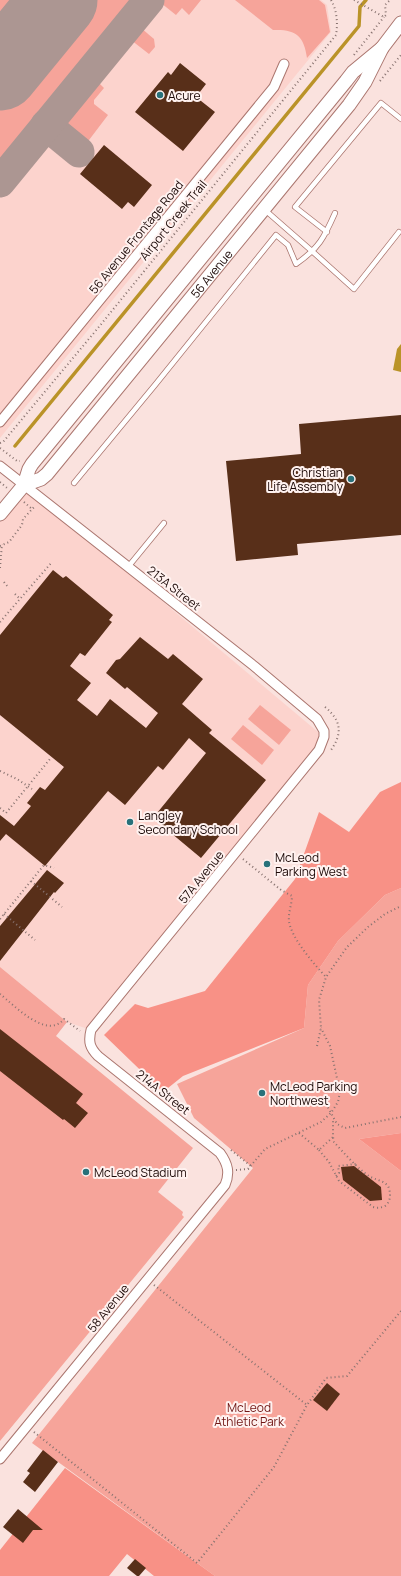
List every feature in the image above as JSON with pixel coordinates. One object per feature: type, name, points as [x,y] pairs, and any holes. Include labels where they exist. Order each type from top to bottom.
[{"type":"main road","name":"56 Avenue","points":[[24,485],[41,479],[47,474],[264,209],[349,105],[365,82],[382,48],[401,24]]},
{"type":"main road","name":"56 Avenue","points":[[0,514],[24,485],[32,464],[256,190],[353,72],[382,48]]},
{"type":"main road","points":[[256,190],[264,209]]},
{"type":"street","name":"56 Avenue Frontage Road","points":[[0,422],[274,87],[284,64]]},
{"type":"street","name":"213A Street","points":[[0,466],[254,666],[317,719],[324,731],[324,737]]},
{"type":"street","name":"57A Avenue","points":[[91,1030],[319,750],[324,737]]},
{"type":"street","name":"214A Street","points":[[91,1030],[88,1038],[89,1045],[93,1051],[220,1153],[226,1161],[229,1170]]},
{"type":"street","name":"58 Avenue","points":[[0,1459],[225,1185],[229,1170]]},
{"type":"lane","points":[[327,232],[295,207],[381,103],[401,119]]},
{"type":"lane","points":[[264,209],[354,290],[399,232]]},
{"type":"lane","points":[[74,484],[156,386],[276,235],[288,245],[296,264],[313,252],[327,232],[335,213]]},
{"type":"lane","points":[[128,567],[164,523]]},
{"type":"path","name":"Airport Creek Trail","points":[[0,443],[3,442],[98,328],[336,35],[337,22],[334,6],[331,0]]},
{"type":"path","points":[[354,0],[383,16]]},
{"type":"path","points":[[352,57],[383,16],[386,15],[385,5],[390,0]]},
{"type":"path","points":[[0,448],[17,461]]},
{"type":"path","points":[[0,568],[1,545],[9,542],[22,526],[23,519],[32,509]]},
{"type":"path","points":[[0,622],[52,562]]},
{"type":"path","points":[[4,582],[8,586]]},
{"type":"path","points":[[15,594],[20,599]]},
{"type":"path","points":[[325,707],[334,714],[339,728],[336,741],[327,755]]},
{"type":"path","points":[[0,808],[6,813],[50,759]]},
{"type":"path","points":[[0,771],[32,788]]},
{"type":"path","points":[[246,862],[281,890],[292,896],[289,920],[292,931],[309,958],[326,978]]},
{"type":"path","points":[[0,919],[44,865],[54,868]]},
{"type":"path","points":[[31,881],[62,907]]},
{"type":"path","points":[[317,1046],[321,1028],[319,1000],[326,978],[347,947],[368,927],[385,914],[401,906]]},
{"type":"path","points":[[4,914],[36,940]]},
{"type":"path","points":[[0,994],[35,1022],[53,1027],[61,1023],[64,1019],[80,1031]]},
{"type":"path","points":[[229,1170],[248,1169],[265,1149],[321,1122],[331,1113],[338,1102],[340,1092],[330,1046],[321,1028]]},
{"type":"path","points":[[326,1104],[337,1124],[345,1128],[401,1117]]},
{"type":"path","points":[[299,1133],[319,1150],[329,1162],[339,1181],[373,1207],[384,1207],[390,1199],[389,1188],[383,1182],[370,1176],[334,1142],[333,1118]]},
{"type":"path","points":[[319,1150],[333,1137]]},
{"type":"path","points":[[227,1147],[251,1166]]},
{"type":"path","points":[[336,1176],[338,1173],[338,1166],[356,1164]]},
{"type":"path","points":[[147,1279],[307,1405]]},
{"type":"path","points":[[26,1426],[197,1563],[274,1467],[307,1405],[326,1378],[347,1376],[401,1311]]},
{"type":"shaded area","points":[[0,0],[321,0],[327,5],[331,32],[0,438]]},
{"type":"shaded area","points":[[401,344],[401,372],[393,370],[397,349]]},
{"type":"shaded area","name":"Langley Secondary School","points":[[19,481],[324,737],[91,1030],[67,1022],[0,967],[0,504]]},
{"type":"shaded area","points":[[401,782],[401,888],[385,895],[338,941],[308,985],[304,1028],[183,1076],[163,1092],[104,1035],[135,1004],[148,1008],[205,991],[295,879],[319,812],[349,832],[380,792]]},
{"type":"shaded area","points":[[401,1133],[401,1171],[359,1139]]},
{"type":"shaded area","points":[[65,1468],[215,1576],[154,1576],[127,1554],[109,1576],[0,1576],[0,1550]]},
{"type":"green space","points":[[0,0],[34,0],[0,41]]},
{"type":"green space","points":[[85,0],[141,0],[0,172],[0,104]]},
{"type":"green space","points":[[164,0],[201,0],[189,15],[182,8],[176,15],[161,3]]},
{"type":"green space","points":[[235,0],[319,0],[325,5],[330,32],[307,58],[304,44],[297,35],[293,32],[273,30]]},
{"type":"green space","points":[[141,28],[154,39],[155,47],[149,54],[131,40]]},
{"type":"green space","points":[[97,81],[104,88],[94,100],[94,104],[108,115],[86,144],[79,145],[58,128]]},
{"type":"green space","points":[[260,705],[291,730],[279,745],[248,719]]},
{"type":"green space","points":[[243,725],[274,750],[262,765],[231,739]]},
{"type":"green space","name":"McLeod Athletic Park","points":[[401,888],[401,1133],[359,1139],[401,1171],[401,1576],[215,1576],[32,1443],[253,1168],[194,1118],[177,1084],[304,1028],[308,985],[338,941],[385,895]]},
{"type":"green space","name":"McLeod Stadium","points":[[0,967],[67,1022],[56,1036],[193,1148],[158,1192],[183,1212],[182,1215],[184,1217],[0,1441]]},
{"type":"building","points":[[180,63],[206,84],[196,97],[215,112],[183,151],[135,112],[168,72],[171,75]]},
{"type":"building","points":[[104,145],[152,185],[134,207],[128,202],[122,209],[80,174]]},
{"type":"building","name":"Christian Life Assembly","points":[[401,415],[401,535],[297,544],[298,555],[236,561],[226,461],[301,454],[299,424]]},
{"type":"building","points":[[53,570],[63,578],[66,576],[113,615],[109,620],[112,622],[85,656],[80,653],[70,666],[91,683],[77,700],[97,716],[110,699],[146,728],[158,713],[127,687],[125,689],[106,673],[116,660],[120,659],[140,637],[168,659],[173,654],[203,679],[182,704],[212,730],[209,733],[266,780],[201,858],[153,818],[206,753],[189,738],[163,770],[158,766],[125,805],[108,791],[45,866],[6,834],[0,841],[0,815],[14,826],[31,806],[27,803],[40,787],[45,790],[64,767],[0,715],[0,635]]},
{"type":"building","points":[[47,870],[64,883],[55,893],[54,892],[0,961],[0,926]]},
{"type":"building","points":[[0,1029],[83,1094],[76,1103],[88,1113],[75,1128],[0,1071]]},
{"type":"building","points":[[354,1166],[381,1187],[382,1200],[370,1201],[343,1180],[341,1167]]},
{"type":"building","points":[[327,1383],[340,1394],[327,1411],[313,1400]]},
{"type":"building","points":[[43,1450],[58,1462],[35,1492],[23,1482],[30,1473],[27,1471]]},
{"type":"building","points":[[18,1509],[43,1530],[33,1530],[23,1543],[3,1527]]},
{"type":"building","points":[[135,1559],[146,1568],[139,1576],[127,1568]]},
{"type":"waterway","points":[[15,446],[359,26],[360,7],[366,0]]},
{"type":"taxiway","points":[[0,182],[149,0]]},
{"type":"taxiway","points":[[46,125],[79,152]]},
{"type":"runway","points":[[0,72],[59,0]]},
{"type":"place","name":"Acure","points":[[160,95]]},
{"type":"place","name":"Christian Life Assembly","points":[[351,479]]},
{"type":"place","name":"Langley Secondary School","points":[[130,822]]},
{"type":"place","name":"McLeod Parking West","points":[[267,864]]},
{"type":"place","name":"McLeod Parking Northwest","points":[[262,1093]]},
{"type":"place","name":"McLeod Stadium","points":[[86,1172]]}]
